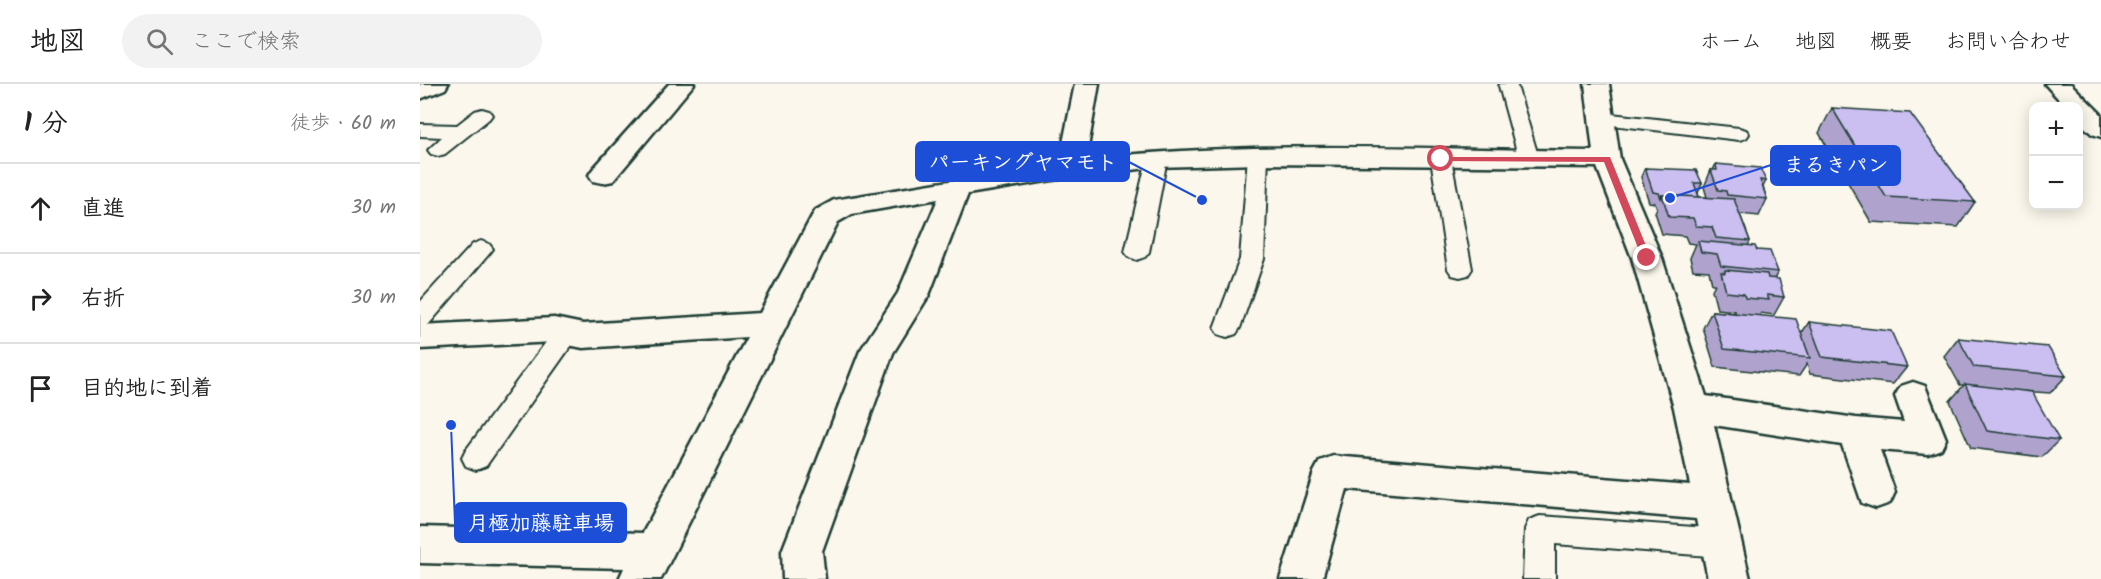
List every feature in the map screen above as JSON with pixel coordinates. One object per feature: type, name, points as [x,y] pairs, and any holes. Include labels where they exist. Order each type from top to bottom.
[{"type":"street","points":[[420,92],[436,84]]},
{"type":"street","points":[[603,175],[682,84]]},
{"type":"street","points":[[1071,169],[1087,84]]},
{"type":"street","points":[[1597,84],[1607,159],[1647,258],[1692,408],[1730,579]]},
{"type":"street","points":[[2057,84],[2101,129]]},
{"type":"street","points":[[420,545],[647,565],[826,216],[844,206],[1071,169],[1157,159],[1258,156],[1607,159]]},
{"type":"street","points":[[804,579],[802,551],[877,351],[913,295],[957,187]]},
{"type":"street","points":[[420,337],[554,330],[583,336],[769,324]]},
{"type":"street","points":[[1692,408],[1856,433],[1928,439],[1913,396]]},
{"type":"street","points":[[1856,433],[1876,492]]},
{"type":"street","points":[[1301,579],[1333,472],[1713,504]]},
{"type":"lane","points":[[1508,86],[1529,159]]},
{"type":"lane","points":[[438,150],[482,115]]},
{"type":"lane","points":[[1602,119],[1739,134]]},
{"type":"lane","points":[[420,130],[461,131]]},
{"type":"lane","points":[[1227,328],[1252,259],[1258,156]]},
{"type":"lane","points":[[1137,252],[1157,159]]},
{"type":"lane","points":[[1441,159],[1460,269]]},
{"type":"lane","points":[[420,318],[481,249]]},
{"type":"lane","points":[[476,458],[567,333]]},
{"type":"lane","points":[[1539,579],[1540,529],[1722,543]]},
{"type":"building","points":[[1832,108],[1910,113],[1975,202],[1886,197]]},
{"type":"building","points":[[1716,164],[1760,168],[1766,181],[1760,180],[1767,199],[1727,195],[1726,191],[1718,190],[1711,170],[1717,170]]},
{"type":"building","points":[[1645,168],[1696,170],[1702,183],[1694,183],[1699,197],[1662,195],[1661,198],[1659,193],[1653,192]]},
{"type":"building","points":[[1662,195],[1734,199],[1750,241],[1716,238],[1712,227],[1696,226],[1693,218],[1669,217]]},
{"type":"building","points":[[1698,241],[1755,246],[1757,250],[1770,251],[1778,272],[1721,266],[1717,254],[1701,252]]},
{"type":"building","points":[[1725,270],[1767,274],[1768,278],[1779,279],[1784,297],[1767,295],[1769,300],[1745,298],[1744,294],[1726,292],[1721,272],[1725,273]]},
{"type":"building","points":[[1712,311],[1796,319],[1810,358],[1724,349]]},
{"type":"building","points":[[1809,322],[1891,331],[1907,367],[1822,357]]},
{"type":"building","points":[[1958,338],[2048,347],[2066,376],[1974,367]]},
{"type":"building","points":[[1965,384],[2032,392],[2059,440],[1987,431]]},
{"type":"place","name":"まるきパン","points":[[1670,198]]},
{"type":"place","name":"パーキングヤマモト","points":[[1202,200]]},
{"type":"place","name":"月極加藤駐車場","points":[[451,425]]},
{"type":"route","points":[[1441,159],[1607,159],[1647,258]]}]
